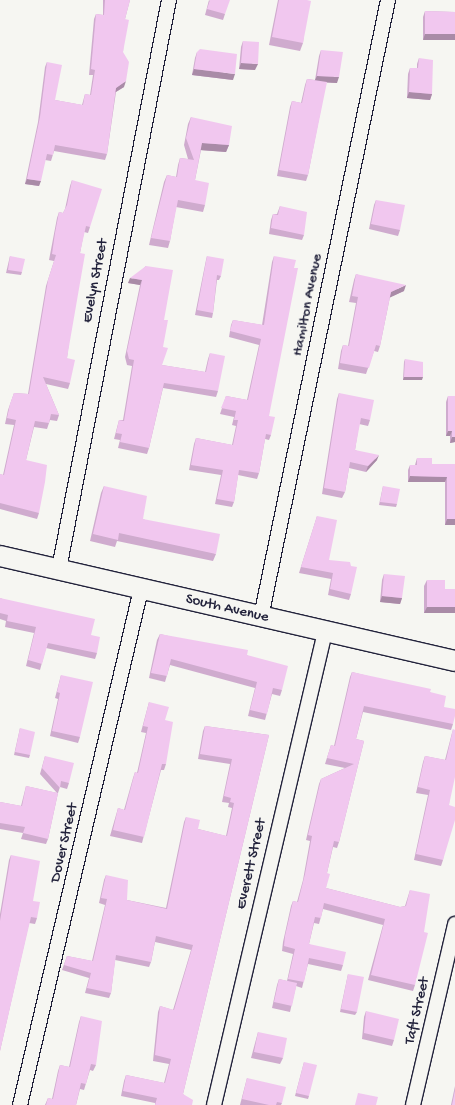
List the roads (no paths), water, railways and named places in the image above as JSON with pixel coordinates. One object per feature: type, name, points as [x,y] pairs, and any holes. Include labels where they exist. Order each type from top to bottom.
[{"type":"main road","name":"South Avenue","points":[[0,556],[455,661]]},
{"type":"street","name":"Evelyn Street","points":[[59,570],[169,0]]},
{"type":"street","name":"Hamilton Avenue","points":[[261,617],[388,0]]},
{"type":"street","name":"Dover Street","points":[[20,1105],[141,589]]},
{"type":"street","name":"Everett Street","points":[[214,1105],[325,630]]},
{"type":"street","name":"Taft Street","points":[[413,1105],[455,924]]}]
